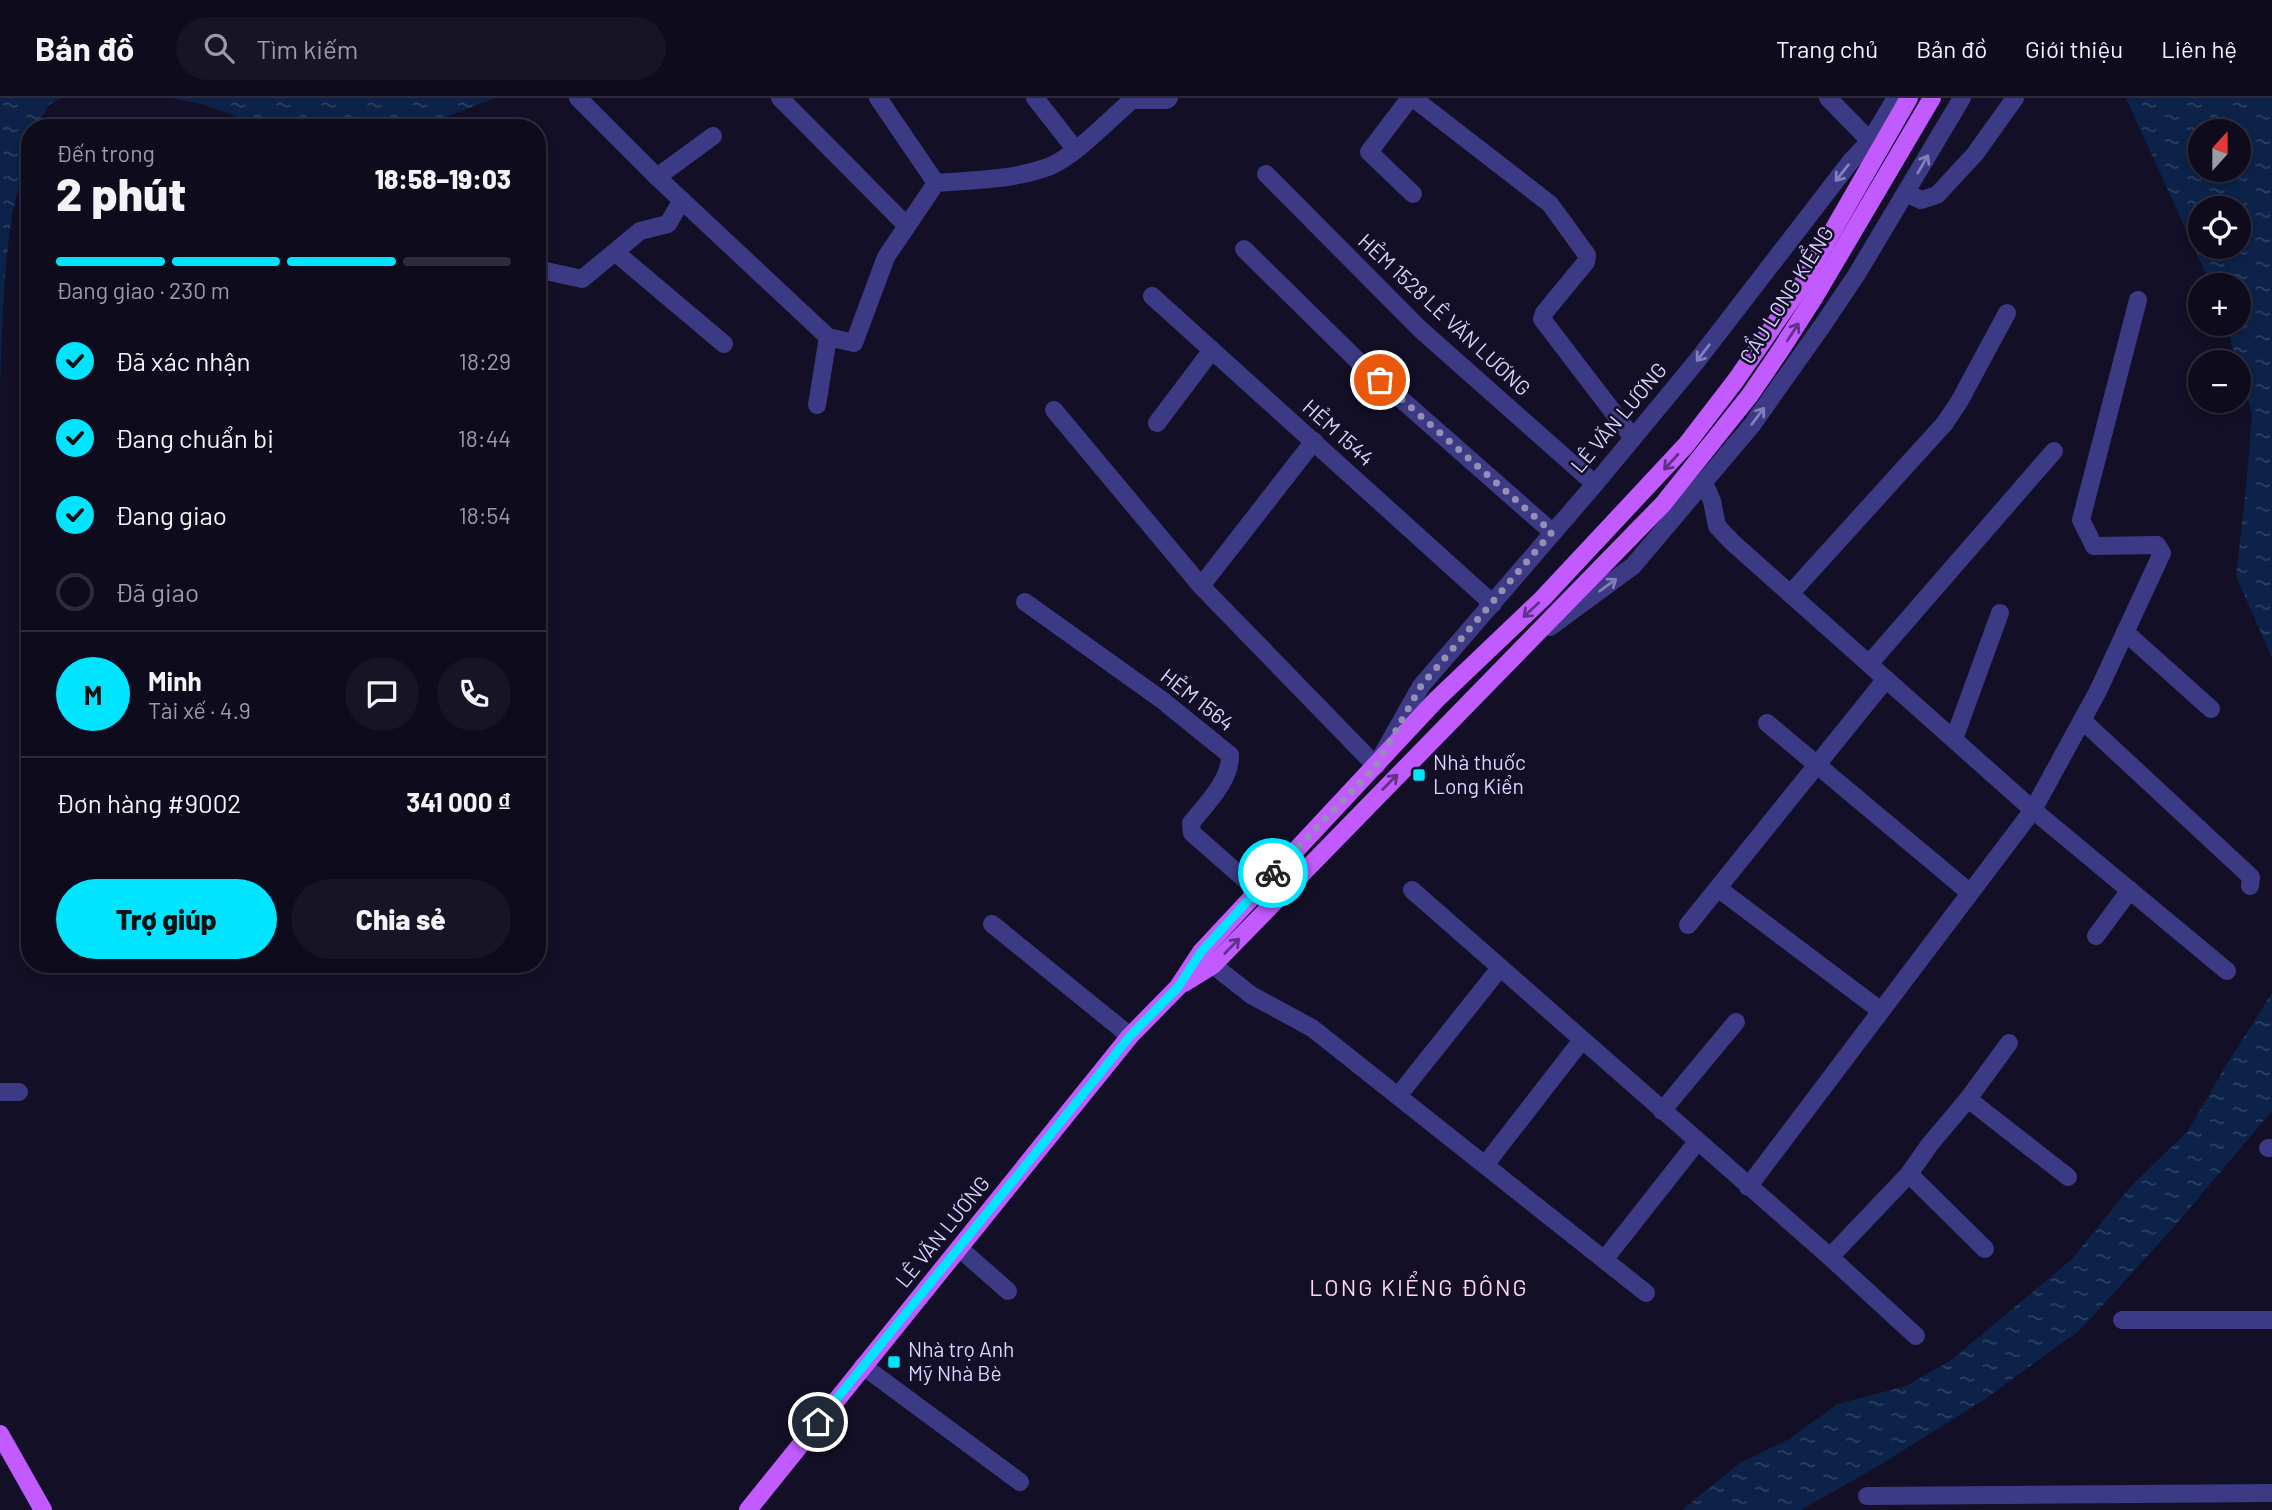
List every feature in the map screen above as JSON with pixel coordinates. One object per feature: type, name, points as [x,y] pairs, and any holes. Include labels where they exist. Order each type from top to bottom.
[{"type":"main road","name":"CẦU LONG KIỂNG","points":[[1646,490],[1686,445],[1736,380],[1801,286],[1909,98]]},
{"type":"main road","name":"CẦU LONG KIỂNG","points":[[1663,504],[1750,396],[1782,348],[1932,98]]},
{"type":"main road","name":"LÊ VĂN LƯƠNG","points":[[748,1510],[867,1369],[1130,1036],[1178,987],[1201,952],[1436,700],[1543,598],[1646,490]]},
{"type":"main road","name":"LÊ VĂN LƯƠNG","points":[[1178,987],[1213,965],[1663,504]]},
{"type":"main road","points":[[0,1434],[43,1510]]},
{"type":"street","points":[[578,98],[681,200],[828,337],[854,343],[886,257],[936,183]]},
{"type":"street","points":[[780,98],[907,226]]},
{"type":"street","points":[[878,98],[936,183]]},
{"type":"street","points":[[1035,98],[1075,149]]},
{"type":"street","points":[[936,183],[1002,178],[1050,166],[1075,149],[1132,100],[1169,98]]},
{"type":"street","points":[[1413,194],[1369,152],[1412,98],[1550,204],[1587,255],[1586,262],[1542,319],[1633,438]]},
{"type":"street","points":[[1828,98],[1870,141]]},
{"type":"street","name":"LÊ VĂN LƯƠNG","points":[[1376,766],[1421,686],[1633,438],[1870,141],[1896,98]]},
{"type":"street","name":"LÊ VĂN LƯƠNG","points":[[1533,639],[1633,566],[1752,425],[1822,326],[1962,98]]},
{"type":"street","points":[[1906,193],[1921,200],[1937,195],[1975,154],[2015,98]]},
{"type":"street","points":[[657,177],[713,136]]},
{"type":"street","name":"HẺM 1528 LÊ VĂN LƯƠNG","points":[[1266,174],[1421,330],[1595,484]]},
{"type":"street","points":[[546,271],[582,279],[640,231],[668,224],[681,200]]},
{"type":"street","points":[[1244,249],[1360,363],[1552,532]]},
{"type":"street","points":[[615,252],[724,344]]},
{"type":"street","name":"HẺM 1544","points":[[1152,296],[1493,604]]},
{"type":"street","points":[[1748,1187],[2033,810],[2082,720],[2162,553],[2157,545],[2094,545],[2081,520],[2138,300]]},
{"type":"street","points":[[1790,594],[1945,423],[2007,313]]},
{"type":"street","points":[[817,405],[828,337]]},
{"type":"street","points":[[1157,423],[1212,350]]},
{"type":"street","points":[[1054,410],[1200,586],[1376,766]]},
{"type":"street","points":[[1200,586],[1314,441]]},
{"type":"street","points":[[1869,664],[2054,451]]},
{"type":"street","points":[[1704,483],[1712,501],[1717,526],[2033,810],[2227,971]]},
{"type":"street","name":"HẺM 1564","points":[[1025,602],[1162,700],[1230,755],[1231,768],[1191,823],[1192,833],[1257,890]]},
{"type":"street","points":[[1954,739],[2000,613]]},
{"type":"street","points":[[2126,632],[2211,709]]},
{"type":"street","points":[[1688,925],[1886,679]]},
{"type":"street","points":[[2082,720],[2251,877],[2250,886]]},
{"type":"street","points":[[1767,723],[1969,892]]},
{"type":"street","points":[[1719,888],[1881,1011]]},
{"type":"street","points":[[1412,890],[1830,1257],[1916,1336]]},
{"type":"street","points":[[2096,936],[2130,890]]},
{"type":"street","points":[[992,924],[1130,1036]]},
{"type":"street","points":[[1213,965],[1251,995],[1312,1028],[1646,1293]]},
{"type":"street","points":[[1398,1096],[1500,968]]},
{"type":"street","points":[[1662,1111],[1736,1022]]},
{"type":"street","points":[[1485,1165],[1581,1040]]},
{"type":"street","points":[[1830,1257],[1909,1174],[2009,1043]]},
{"type":"street","points":[[0,1092],[19,1092]]},
{"type":"street","points":[[1968,1099],[2068,1177]]},
{"type":"street","points":[[1604,1259],[1697,1142]]},
{"type":"street","points":[[1909,1174],[1985,1249]]},
{"type":"street","points":[[962,1251],[1005,1288]]},
{"type":"street","points":[[2122,1320],[2272,1320]]},
{"type":"street","points":[[867,1369],[1020,1482]]},
{"type":"street","points":[[1867,1496],[2065,1502],[2272,1493]]},
{"type":"water","points":[[0,98],[61,98],[49,105],[41,119],[21,119],[21,179],[8,243],[0,389]]},
{"type":"water","points":[[172,98],[495,98],[441,119],[243,119],[205,105]]},
{"type":"water","points":[[2126,98],[2272,98],[2272,658],[2236,576],[2252,414],[2251,350],[2234,350],[2229,336],[2251,336],[2251,273],[2206,273],[2199,259],[2251,259],[2251,196],[2188,196],[2188,234]]},
{"type":"water","points":[[2272,993],[2272,1111],[2172,1229],[2080,1330],[1982,1401],[1880,1465],[1801,1510],[1682,1510],[1740,1463],[1789,1439],[1838,1404],[1906,1386],[1950,1361],[2072,1259],[2131,1186],[2188,1131]]},
{"type":"way so far","points":[[1273,873],[1376,766],[1421,686],[1552,532],[1380,380]]},
{"type":"place","name":"Nhà thuốc Long Kiển","points":[[1419,775]]},
{"type":"place","name":"Nhà trọ Anh Mỹ Nhà Bè","points":[[894,1362]]},
{"type":"district","name":"LONG KIỂNG ĐÔNG","points":[[1419,1288]]},
{"type":"route","points":[[818,1422],[1130,1036],[1178,987],[1201,952],[1273,873]]}]
